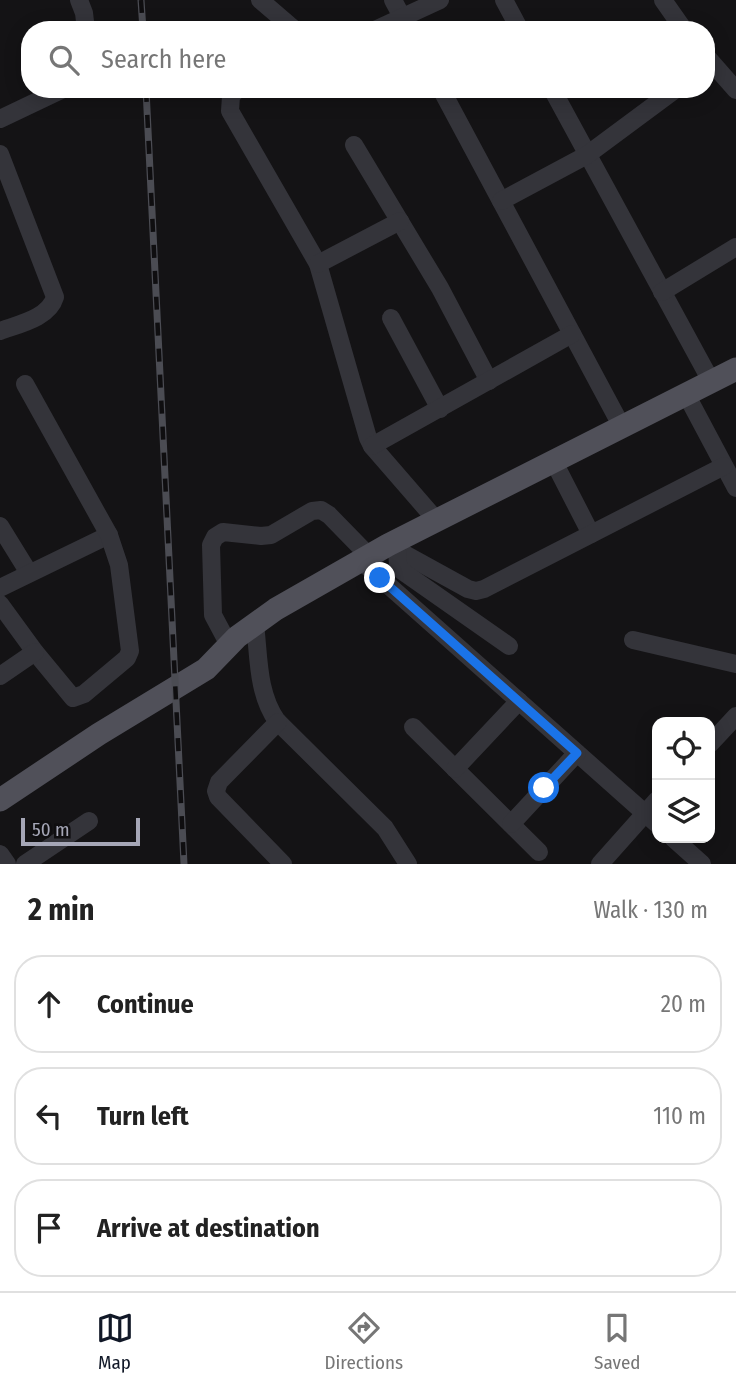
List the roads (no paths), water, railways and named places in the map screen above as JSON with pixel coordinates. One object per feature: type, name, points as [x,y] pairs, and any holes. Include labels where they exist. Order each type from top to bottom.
[{"type":"main road","points":[[0,800],[99,734],[206,669],[229,645],[255,624],[437,522],[728,375]]},
{"type":"street","points":[[79,0],[85,21]]},
{"type":"street","points":[[260,0],[284,21]]},
{"type":"street","points":[[393,0],[404,21]]},
{"type":"street","points":[[410,21],[440,0]]},
{"type":"street","points":[[504,0],[515,21]]},
{"type":"street","points":[[663,0],[678,21]]},
{"type":"street","points":[[715,69],[736,90]]},
{"type":"street","points":[[0,119],[44,98]]},
{"type":"street","points":[[231,98],[230,111],[318,264],[372,446],[437,522]]},
{"type":"street","points":[[446,98],[622,427]]},
{"type":"street","points":[[557,98],[662,292],[728,375]]},
{"type":"street","points":[[501,201],[587,155],[664,98]]},
{"type":"street","points":[[354,145],[440,288],[489,381]]},
{"type":"street","points":[[0,155],[54,297],[52,306],[45,312],[0,331]]},
{"type":"street","points":[[318,264],[400,221]]},
{"type":"street","points":[[662,292],[736,247]]},
{"type":"street","points":[[391,318],[440,409]]},
{"type":"street","points":[[372,446],[572,334]]},
{"type":"street","points":[[0,604],[73,698],[84,694],[127,659],[130,651],[119,565],[109,535],[25,384]]},
{"type":"street","points":[[686,394],[736,488]]},
{"type":"street","points":[[554,462],[591,534]]},
{"type":"street","points":[[379,553],[476,591],[484,589],[724,466]]},
{"type":"street","points":[[229,645],[213,615],[211,545],[215,537],[223,532],[271,535],[312,512],[321,510],[509,646]]},
{"type":"street","points":[[0,526],[29,573]]},
{"type":"street","points":[[0,588],[109,535]]},
{"type":"street","points":[[379,553],[519,701],[577,753],[652,812]]},
{"type":"street","points":[[255,624],[263,694],[269,709],[278,722],[385,828],[408,864]]},
{"type":"street","points":[[633,640],[736,664]]},
{"type":"street","points":[[0,677],[35,652]]},
{"type":"street","points":[[455,769],[519,701]]},
{"type":"street","points":[[715,739],[736,716]]},
{"type":"street","points":[[278,722],[219,782],[216,791],[218,797],[283,864]]},
{"type":"street","points":[[413,727],[539,852]]},
{"type":"street","points":[[511,824],[577,753]]},
{"type":"street","points":[[600,864],[652,814]]},
{"type":"street","points":[[26,864],[89,821]]},
{"type":"street","points":[[679,843],[702,864]]},
{"type":"street","points":[[0,854],[7,864]]},
{"type":"railway","points":[[141,0],[142,21]]},
{"type":"railway","points":[[146,98],[184,864]]}]
